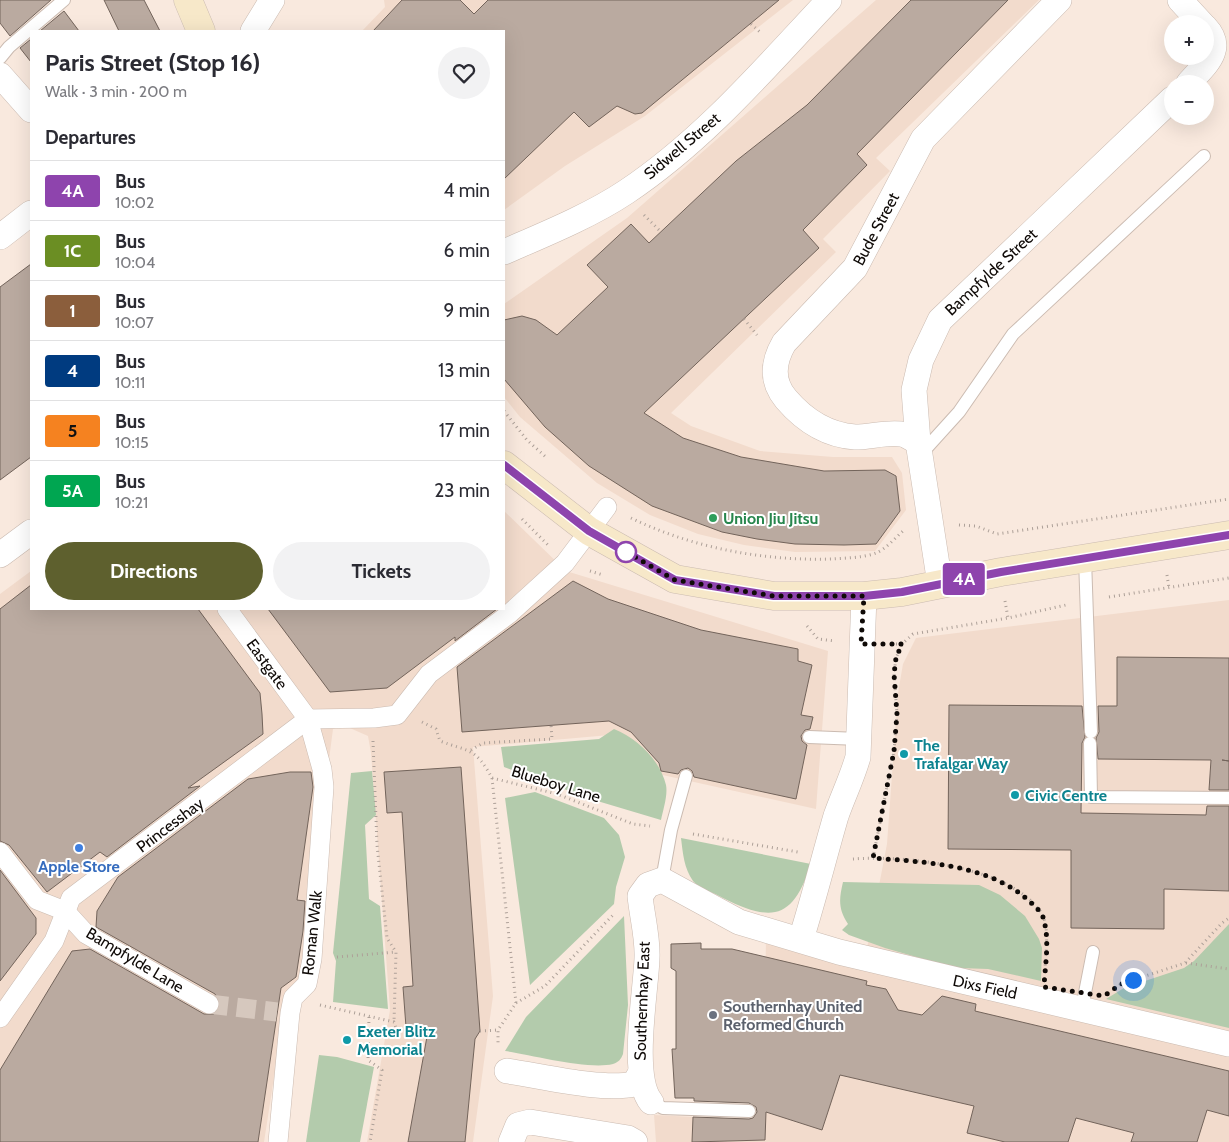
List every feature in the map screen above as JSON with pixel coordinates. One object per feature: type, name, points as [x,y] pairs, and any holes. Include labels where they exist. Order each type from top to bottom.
[{"type":"main road","points":[[188,0],[201,30]]},
{"type":"main road","points":[[505,466],[589,531],[675,580],[774,596],[864,596],[1229,535]]},
{"type":"street","points":[[254,30],[272,0]]},
{"type":"street","name":"Sidwell Street","points":[[505,252],[625,192],[687,145],[737,100],[829,0]]},
{"type":"street","name":"Bude Street","points":[[919,448],[902,434],[855,437],[820,428],[796,411],[782,394],[775,376],[776,356],[784,343],[856,268],[923,139],[1058,0]]},
{"type":"street","points":[[1180,0],[1194,15]]},
{"type":"street","points":[[1196,75],[1204,65]]},
{"type":"street","points":[[0,75],[30,109]]},
{"type":"street","name":"Bampfylde Street","points":[[940,584],[919,448],[914,390],[921,360],[940,320],[1164,107]]},
{"type":"street","points":[[0,237],[30,213]]},
{"type":"street","points":[[308,719],[374,718],[397,715],[429,674],[516,608],[565,563],[607,507]]},
{"type":"street","points":[[0,555],[30,533]]},
{"type":"street","points":[[801,939],[820,881],[824,857],[842,799],[852,778],[858,757],[864,596]]},
{"type":"street","name":"Eastgate","points":[[228,610],[308,719]]},
{"type":"street","name":"Princesshay","points":[[0,1018],[54,942],[71,898],[308,719]]},
{"type":"street","name":"Roman Walk","points":[[287,1008],[307,984],[312,959],[324,787],[322,769],[308,719]]},
{"type":"street","name":"Bampfylde Lane","points":[[0,852],[37,900],[65,911],[86,934],[210,1004]]},
{"type":"street","points":[[640,896],[648,884],[662,880]]},
{"type":"street","name":"Dixs Field","points":[[662,880],[739,922],[801,939],[839,952],[918,972],[1083,1000],[1229,1044]]},
{"type":"street","name":"Southernhay East","points":[[640,896],[647,955],[640,1074],[646,1097],[650,1102]]},
{"type":"street","points":[[278,1142],[287,1008]]},
{"type":"street","name":"Southernhay East","points":[[502,1061],[625,1086],[634,1084],[640,1074]]},
{"type":"street","points":[[511,1142],[518,1126],[530,1122],[628,1138],[635,1142]]},
{"type":"lane","points":[[0,58],[9,47],[64,0]]},
{"type":"lane","points":[[919,448],[959,412],[1013,334],[1204,156]]},
{"type":"lane","points":[[1085,559],[1088,600],[1091,796],[1229,798]]},
{"type":"lane","points":[[809,737],[859,739]]},
{"type":"lane","points":[[662,880],[670,830],[686,776]]},
{"type":"lane","points":[[1083,1000],[1093,952]]},
{"type":"lane","points":[[650,1102],[663,1108],[749,1111]]},
{"type":"path","points":[[505,412],[527,440],[548,459]]},
{"type":"path","points":[[932,525],[976,526],[997,534],[1229,499]]},
{"type":"path","points":[[607,507],[663,533],[730,550],[777,559],[845,558],[877,552]]},
{"type":"path","points":[[873,858],[894,751],[897,714],[894,674],[896,658],[902,644],[913,634],[1008,618],[1088,600],[1229,578]]},
{"type":"path","points":[[861,644],[902,644]]},
{"type":"path","points":[[397,715],[412,717],[425,723],[436,730],[440,741],[454,747],[470,750],[483,743],[552,739],[550,725]]},
{"type":"path","points":[[374,718],[372,750],[377,845],[387,938],[396,952],[394,1022],[398,1034],[427,1035]]},
{"type":"path","name":"Blueboy Lane","points":[[470,750],[486,767],[492,778],[557,794],[634,824],[844,860],[873,858],[961,869],[997,880],[1020,893],[1040,912],[1046,925],[1045,978]]},
{"type":"path","points":[[492,778],[516,1004]]},
{"type":"path","points":[[502,1061],[498,1030],[516,1004],[545,986],[618,910],[640,896]]},
{"type":"path","points":[[1185,963],[1222,923],[1229,918]]},
{"type":"path","points":[[312,959],[396,952]]},
{"type":"path","points":[[1083,1000],[1104,996],[1121,984],[1185,963],[1229,969]]},
{"type":"path","points":[[287,1008],[368,1017],[394,1022]]},
{"type":"path","points":[[368,1017],[368,1060],[382,1070],[370,1142]]},
{"type":"path","points":[[480,1031],[498,1030]]},
{"type":"shaded area","points":[[384,0],[793,0],[645,116],[565,166],[505,209],[505,30],[363,30],[385,7]]},
{"type":"shaded area","points":[[876,0],[1039,0],[876,158],[890,171],[823,239],[836,252],[671,413],[691,426],[760,451],[833,457],[892,457],[902,473],[906,510],[875,551],[795,552],[744,545],[698,534],[650,515],[597,483],[520,417],[505,398],[505,303],[627,218]]},
{"type":"shaded area","points":[[505,512],[566,571],[828,651],[816,809],[658,774],[621,734],[473,747],[493,996],[473,1142],[367,1142],[390,1010],[371,753],[368,736],[343,725],[333,729],[301,975],[287,993],[264,1142],[0,1142],[0,594],[30,572],[30,610],[505,610]]},
{"type":"shaded area","points":[[1229,600],[1229,1142],[656,1142],[654,1115],[755,1120],[763,1094],[766,940],[863,969],[887,844],[898,693],[903,664],[916,638]]},
{"type":"green space","points":[[614,729],[639,744],[659,767],[666,785],[666,798],[661,820],[594,800],[504,767],[501,747],[599,739]]},
{"type":"green space","points":[[372,771],[376,815],[365,825],[369,899],[380,906],[388,1009],[333,1002],[336,961],[333,953],[351,773]]},
{"type":"green space","points":[[535,792],[604,818],[619,835],[625,857],[616,887],[614,904],[530,985],[505,798]]},
{"type":"green space","points":[[681,838],[811,864],[797,896],[788,906],[779,911],[768,913],[755,911],[740,906],[696,884],[686,866]]},
{"type":"green space","points":[[843,882],[979,885],[1000,895],[1025,916],[1039,939],[1042,948],[1041,981],[988,969],[960,968],[885,948],[849,935],[842,930],[848,924],[842,914],[840,904]]},
{"type":"green space","points":[[624,916],[628,1005],[623,1054],[620,1060],[613,1064],[589,1065],[505,1051],[526,1017]]},
{"type":"green space","points":[[1229,924],[1229,1028],[1106,999],[1124,988],[1184,968],[1194,961]]},
{"type":"green space","points":[[319,1055],[337,1057],[374,1067],[360,1142],[306,1142]]},
{"type":"building","points":[[0,0],[51,0],[10,36],[0,23]]},
{"type":"building","points":[[104,0],[144,0],[159,30],[119,30]]},
{"type":"building","points":[[402,0],[460,0],[474,14],[488,0],[779,0],[642,113],[635,114],[617,106],[589,127],[574,112],[505,178],[505,30],[374,30]]},
{"type":"building","points":[[911,0],[1008,0],[857,154],[867,165],[803,230],[819,248],[644,413],[683,438],[741,457],[824,471],[885,470],[896,476],[900,511],[876,544],[795,544],[757,539],[722,532],[652,506],[589,466],[545,427],[505,380],[505,320],[522,316],[536,320],[557,335],[608,287],[587,265],[631,224],[649,243],[736,161],[807,105]]},
{"type":"building","points":[[64,11],[78,30],[41,30]]},
{"type":"building","points":[[30,40],[30,61],[20,48]]},
{"type":"building","points":[[30,265],[30,458],[0,480],[0,287]]},
{"type":"building","points":[[573,581],[608,599],[701,630],[798,649],[798,661],[812,665],[801,715],[813,717],[810,729],[805,730],[801,736],[802,741],[807,745],[796,799],[694,777],[692,771],[688,768],[681,770],[678,774],[661,771],[659,763],[631,732],[609,721],[462,732],[457,667]]},
{"type":"building","points":[[30,586],[30,610],[199,610],[260,693],[263,734],[188,788],[200,786],[107,857],[100,852],[47,892],[9,845],[0,841],[0,609]]},
{"type":"building","points":[[269,610],[496,610],[455,641],[455,637],[387,688],[330,692]]},
{"type":"building","points":[[1117,657],[1229,658],[1229,790],[1209,790],[1211,760],[1098,759],[1096,738],[1099,732],[1098,706],[1117,706]]},
{"type":"building","name":"Civic Centre","points":[[949,705],[1082,706],[1085,737],[1082,743],[1081,813],[1206,815],[1207,806],[1229,806],[1229,891],[1164,889],[1164,929],[1071,928],[1071,850],[948,849]]},
{"type":"building","points":[[461,767],[480,1031],[475,1039],[465,1142],[408,1142],[428,1031],[406,1027],[403,987],[413,986],[402,812],[387,813],[384,772]]},
{"type":"building","points":[[290,772],[311,772],[313,787],[297,900],[305,901],[303,931],[296,977],[281,988],[258,1142],[0,1142],[0,1070],[72,951],[90,949],[204,1014],[214,1014],[218,1010],[220,1003],[215,994],[96,927],[97,911],[118,877],[248,779]]},
{"type":"building","points":[[0,870],[36,918],[36,934],[0,981]]},
{"type":"building","points":[[701,943],[701,949],[732,949],[867,981],[866,985],[886,989],[898,1010],[922,1015],[942,996],[976,1004],[975,1011],[1229,1071],[1229,1116],[1207,1110],[1197,1142],[1131,1142],[1134,1133],[1076,1118],[1068,1142],[1005,1142],[967,1133],[974,1106],[840,1075],[822,1130],[766,1112],[765,1140],[692,1142],[693,1117],[749,1119],[753,1118],[757,1112],[756,1107],[749,1103],[694,1101],[694,1098],[675,1098],[672,1049],[676,1049],[676,971],[671,968],[671,944]]},
{"type":"tunnel","points":[[209,1004],[277,1012]]},
{"type":"bus line","name":"4A","points":[[505,466],[589,531],[675,580],[774,596],[864,596],[902,592],[1001,572],[1229,535]]},
{"type":"place","name":"Union Jiu Jitsu","points":[[713,518]]},
{"type":"place","name":"The Trafalgar Way","points":[[904,754]]},
{"type":"place","name":"Civic Centre","points":[[1015,795]]},
{"type":"place","name":"Apple Store","points":[[79,848]]},
{"type":"place","name":"Southernhay United Reformed Church","points":[[713,1015]]},
{"type":"place","name":"Exeter Blitz Memorial","points":[[347,1040]]},
{"type":"route","points":[[626,552],[623,550],[675,580],[774,596],[864,596],[861,644],[902,644],[896,658],[894,674],[897,714],[894,751],[873,858],[926,863],[961,869],[997,880],[1020,893],[1040,912],[1046,925],[1044,987],[1104,996],[1121,984],[1133,980]]}]
